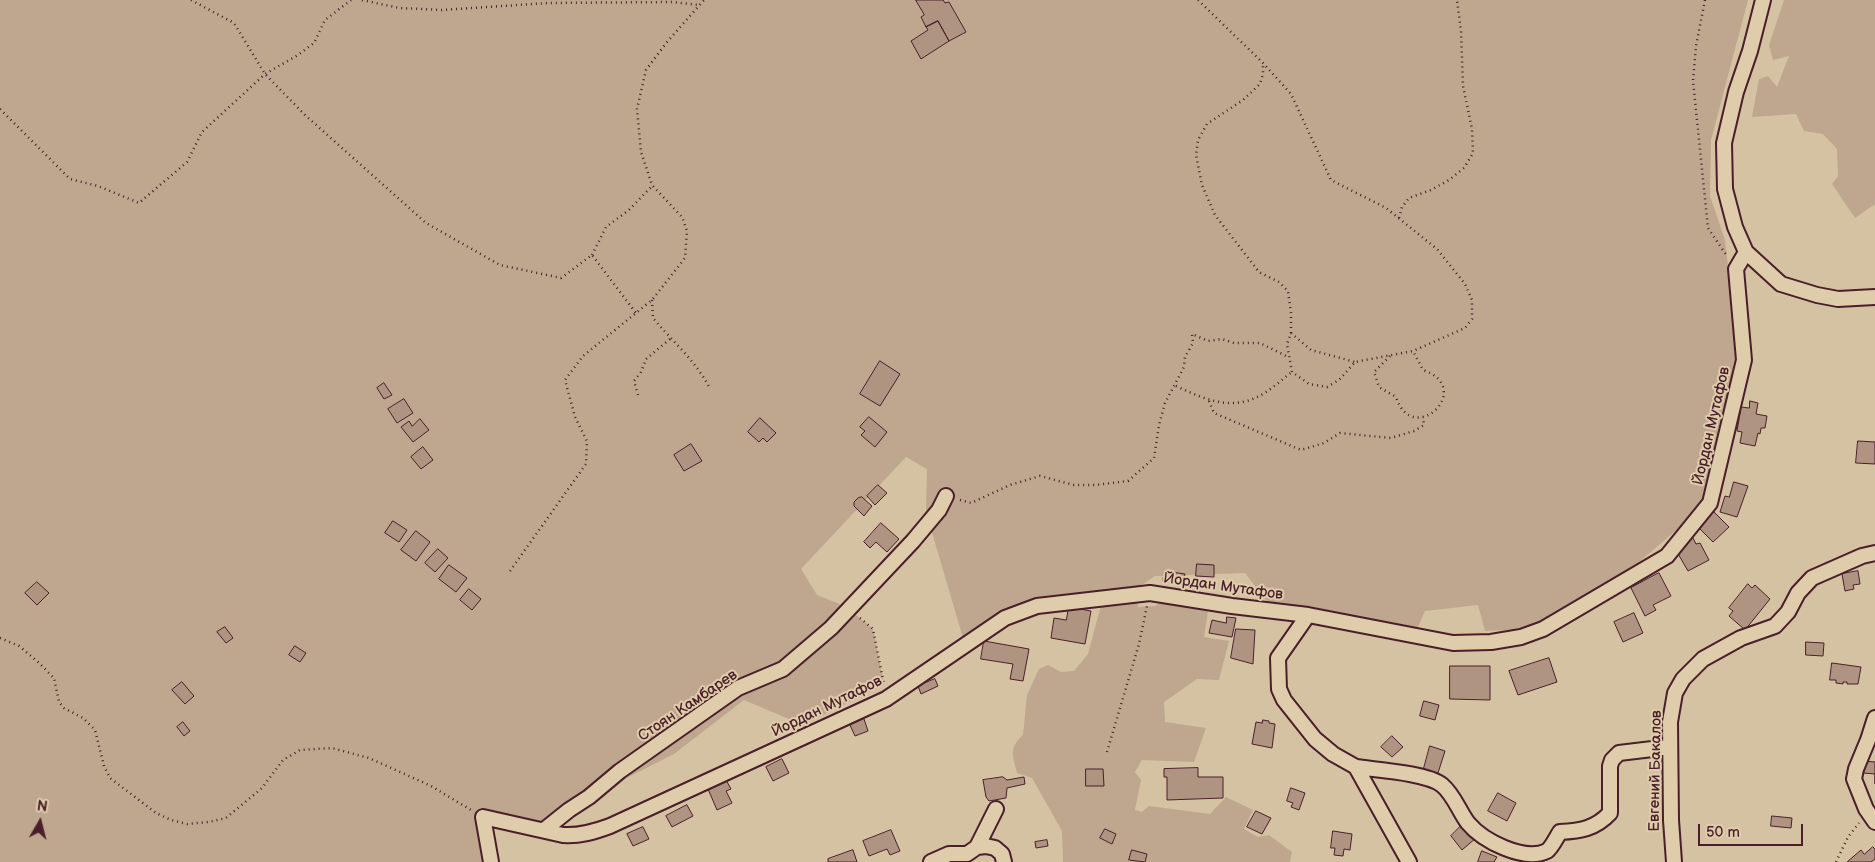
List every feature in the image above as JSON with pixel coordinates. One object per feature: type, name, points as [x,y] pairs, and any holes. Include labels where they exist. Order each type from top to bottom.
[{"type":"street","points":[[1763,0],[1750,51],[1736,92],[1724,143],[1725,189],[1736,227],[1746,252],[1781,284],[1816,296],[1838,299],[1875,297]]},
{"type":"street","points":[[1736,269],[1746,252]]},
{"type":"street","name":"Йордан Мутафов","points":[[483,816],[576,836],[610,826],[892,695],[1005,618],[1037,606],[1150,593],[1232,606],[1308,615],[1453,643],[1491,642],[1514,638],[1543,629],[1667,556],[1710,503],[1744,360],[1736,269]]},
{"type":"street","name":"Стоян Камбарев","points":[[544,830],[568,810],[589,797],[620,771],[738,688],[783,669],[831,628],[849,609],[913,541],[939,510],[946,496]]},
{"type":"street","name":"Евгений Бакалов","points":[[1674,862],[1672,845],[1670,722],[1675,693],[1683,679],[1703,659],[1742,638],[1775,626],[1788,612],[1798,593],[1812,578],[1862,556],[1875,553]]},
{"type":"street","points":[[1308,615],[1278,658],[1279,689],[1289,707],[1315,739],[1333,754],[1356,767],[1419,776],[1440,784],[1451,796],[1469,823],[1490,842],[1508,853],[1525,858],[1535,858],[1548,851],[1560,832],[1575,831],[1600,823],[1610,813],[1610,766],[1612,760],[1619,753],[1670,747]]},
{"type":"street","points":[[1873,819],[1856,788],[1854,779],[1875,718]]},
{"type":"street","points":[[1356,767],[1409,862]]},
{"type":"street","points":[[931,862],[949,854],[967,854],[977,847],[996,809]]},
{"type":"street","points":[[483,816],[492,862]]},
{"type":"street","points":[[977,847],[995,848],[1002,854],[1004,862]]},
{"type":"path","points":[[191,0],[234,23],[265,74],[305,115],[426,223],[500,265],[560,278],[592,255],[606,227],[629,210],[652,185]]},
{"type":"path","points":[[0,109],[70,179],[98,186],[139,203],[187,162],[202,132],[265,74],[298,55],[314,43],[325,20],[351,0]]},
{"type":"path","points":[[362,0],[400,8],[442,10],[557,3],[673,2],[700,5]]},
{"type":"path","points":[[510,571],[586,464],[587,441],[575,417],[565,380],[583,356],[652,300],[685,258],[687,231],[682,217],[652,185],[641,152],[637,109],[646,70],[667,42],[704,0]]},
{"type":"path","points":[[1198,0],[1263,63],[1291,94],[1331,180],[1386,208],[1437,250],[1465,284],[1472,300],[1472,319],[1465,328],[1413,352],[1355,362],[1311,350],[1291,333]]},
{"type":"path","points":[[1399,218],[1402,207],[1409,198],[1431,190],[1449,180],[1464,168],[1473,153],[1472,129],[1463,86],[1461,30],[1457,0]]},
{"type":"path","points":[[1705,0],[1696,46],[1693,82],[1704,197],[1708,228],[1736,269]]},
{"type":"path","points":[[1263,63],[1263,74],[1260,84],[1244,100],[1207,124],[1198,140],[1196,155],[1202,185],[1215,215],[1259,272],[1279,282],[1288,291],[1291,333],[1287,344],[1292,372],[1309,384],[1327,387],[1339,380],[1355,362]]},
{"type":"path","points":[[592,255],[636,313]]},
{"type":"path","points":[[652,300],[653,318],[693,362],[705,378],[710,389]]},
{"type":"path","points":[[946,496],[971,503],[1010,485],[1040,476],[1074,485],[1096,485],[1128,481],[1154,458],[1159,425],[1165,403],[1175,386],[1184,367],[1186,357],[1194,343],[1192,334],[1208,342],[1222,339],[1234,343],[1260,343],[1289,358]]},
{"type":"path","points":[[638,395],[634,381],[641,372],[646,358],[671,339]]},
{"type":"path","points":[[1391,355],[1374,372],[1379,387],[1396,398],[1398,405],[1409,415],[1429,416],[1438,409],[1442,402],[1443,390],[1437,378],[1423,370],[1413,352]]},
{"type":"path","points":[[1175,386],[1209,401],[1226,403],[1243,401],[1258,397],[1292,372]]},
{"type":"path","points":[[1209,401],[1214,413],[1301,450],[1324,443],[1340,434],[1391,438],[1414,431],[1424,425],[1423,417]]},
{"type":"path","points":[[1107,752],[1139,644],[1150,593]]},
{"type":"path","points":[[849,609],[873,629],[884,685],[892,695]]},
{"type":"path","points":[[0,638],[19,646],[38,662],[54,678],[59,702],[64,708],[83,718],[95,730],[104,766],[110,778],[156,813],[171,820],[187,824],[226,818],[262,788],[283,760],[300,750],[332,748],[369,758],[396,770],[431,786],[483,816]]},
{"type":"path","points":[[1836,862],[1848,837],[1859,824],[1873,819]]},
{"type":"shaded area","points":[[0,0],[1748,0],[1711,140],[1710,196],[1725,240],[1738,355],[1726,421],[1701,509],[1625,574],[1531,629],[1485,631],[1478,605],[1425,611],[1412,641],[1263,616],[1269,604],[1245,573],[1155,576],[1137,588],[1138,607],[1155,606],[1162,601],[1208,611],[1204,637],[1229,641],[1219,680],[1197,679],[1164,702],[1165,722],[1206,728],[1194,762],[1142,760],[1135,772],[1141,780],[1135,810],[1142,812],[1149,806],[1210,814],[1226,797],[1253,810],[1244,829],[1258,837],[1269,835],[1292,852],[1290,862],[1063,862],[1062,831],[1032,778],[1017,773],[1013,748],[1023,735],[1027,695],[1039,669],[1048,665],[1061,672],[1074,671],[1088,654],[1103,598],[1037,601],[963,638],[926,512],[927,469],[906,457],[801,569],[817,595],[845,606],[873,629],[884,685],[803,725],[744,700],[674,754],[589,797],[544,830],[483,817],[491,862],[0,862]]},
{"type":"shaded area","points":[[1784,0],[1875,0],[1875,204],[1855,218],[1832,184],[1838,176],[1837,149],[1823,134],[1804,131],[1796,114],[1752,117],[1759,79],[1768,76],[1777,87],[1789,56],[1773,60],[1769,45]]},
{"type":"building","points":[[916,0],[943,0],[945,3],[949,2],[966,32],[949,41],[938,21],[926,27],[921,17],[924,15]]},
{"type":"building","points":[[938,21],[949,41],[921,59],[911,41],[928,30],[926,27]]},
{"type":"building","points":[[880,361],[900,374],[880,406],[860,394]]},
{"type":"building","points":[[384,383],[392,395],[384,399],[377,388]]},
{"type":"building","points":[[404,399],[413,413],[397,423],[388,409]]},
{"type":"building","points":[[1750,401],[1758,403],[1756,414],[1767,416],[1765,428],[1761,428],[1760,434],[1758,433],[1755,446],[1740,443],[1742,432],[1737,431],[1741,407],[1749,408]]},
{"type":"building","points":[[869,417],[887,432],[875,447],[861,435],[865,431],[860,427]]},
{"type":"building","points":[[760,418],[776,433],[767,442],[763,438],[759,442],[748,432]]},
{"type":"building","points":[[420,419],[429,430],[413,442],[401,427],[409,421],[412,426]]},
{"type":"building","points":[[1858,441],[1875,442],[1875,464],[1856,463]]},
{"type":"building","points":[[691,444],[702,461],[684,471],[674,455]]},
{"type":"building","points":[[423,447],[433,460],[421,469],[411,457]]},
{"type":"building","points":[[1734,482],[1748,486],[1737,517],[1720,512],[1725,496],[1729,497]]},
{"type":"building","points":[[878,485],[887,493],[875,505],[867,496]]},
{"type":"building","points":[[862,497],[872,506],[864,516],[854,506],[854,502]]},
{"type":"building","points":[[1714,512],[1729,527],[1713,542],[1698,527]]},
{"type":"building","points":[[393,521],[407,530],[399,542],[385,533]]},
{"type":"building","points":[[881,523],[899,539],[887,552],[876,542],[870,548],[864,542]]},
{"type":"building","points":[[416,531],[430,542],[416,561],[401,550]]},
{"type":"building","points":[[1693,538],[1696,544],[1700,543],[1709,560],[1688,571],[1677,552],[1687,540]]},
{"type":"building","points":[[438,549],[448,558],[435,572],[425,563]]},
{"type":"building","points":[[1197,564],[1214,565],[1214,577],[1196,576]]},
{"type":"building","points":[[449,565],[467,578],[456,592],[439,579]]},
{"type":"building","points":[[1165,571],[1185,574],[1183,584],[1163,581]]},
{"type":"building","points":[[1858,571],[1860,584],[1853,585],[1854,589],[1845,591],[1842,574]]},
{"type":"building","points":[[1659,573],[1671,596],[1653,605],[1656,610],[1645,616],[1631,588]]},
{"type":"building","points":[[37,582],[49,593],[37,605],[25,593]]},
{"type":"building","points":[[1748,584],[1752,588],[1755,585],[1770,599],[1745,630],[1729,616],[1733,611],[1729,608]]},
{"type":"building","points":[[469,589],[481,599],[472,610],[460,600]]},
{"type":"building","points":[[1069,607],[1091,611],[1085,644],[1051,638],[1054,618],[1066,620]]},
{"type":"building","points":[[1634,613],[1643,633],[1623,642],[1614,622]]},
{"type":"building","points":[[1227,617],[1236,618],[1232,637],[1209,633],[1212,620],[1226,623]]},
{"type":"building","points":[[225,627],[233,638],[226,643],[217,632]]},
{"type":"building","points":[[1236,629],[1255,630],[1253,664],[1231,658]]},
{"type":"building","points":[[984,641],[1029,649],[1023,681],[1010,679],[1013,664],[981,659]]},
{"type":"building","points":[[1806,642],[1824,643],[1823,656],[1806,655]]},
{"type":"building","points":[[295,646],[306,653],[300,662],[289,655]]},
{"type":"building","points":[[1549,658],[1557,682],[1518,695],[1509,671]]},
{"type":"building","points":[[1832,663],[1861,667],[1858,684],[1836,683],[1836,680],[1830,680]]},
{"type":"building","points":[[1450,666],[1490,666],[1490,700],[1450,699]]},
{"type":"building","points":[[935,679],[938,686],[921,694],[918,686]]},
{"type":"building","points":[[182,682],[194,696],[185,704],[172,690]]},
{"type":"building","points":[[1424,701],[1439,705],[1435,720],[1420,716]]},
{"type":"building","points":[[864,719],[868,731],[855,736],[850,725]]},
{"type":"building","points":[[1263,720],[1275,724],[1272,748],[1252,744],[1256,722],[1262,723]]},
{"type":"building","points":[[183,722],[190,731],[184,736],[177,727]]},
{"type":"building","points":[[1392,736],[1403,747],[1392,757],[1381,747]]},
{"type":"building","points":[[1430,746],[1445,751],[1437,776],[1423,772]]},
{"type":"building","points":[[782,759],[789,773],[773,781],[766,767]]},
{"type":"building","points":[[1864,761],[1875,762],[1875,774],[1863,773]]},
{"type":"building","points":[[1198,768],[1198,777],[1223,777],[1223,798],[1167,800],[1167,777],[1164,777],[1164,769]]},
{"type":"building","points":[[1086,769],[1103,769],[1104,786],[1086,786]]},
{"type":"building","points":[[1003,777],[1007,780],[1024,777],[1025,784],[1007,788],[1006,798],[989,801],[986,797],[983,780]]},
{"type":"building","points":[[725,778],[731,789],[726,791],[732,803],[717,810],[708,789],[717,785],[716,782]]},
{"type":"building","points":[[1291,788],[1305,793],[1299,810],[1291,807],[1293,803],[1287,801]]},
{"type":"building","points":[[1498,793],[1516,803],[1507,821],[1488,811]]},
{"type":"building","points":[[687,805],[693,816],[672,827],[666,816]]},
{"type":"building","points":[[1256,811],[1271,818],[1262,834],[1247,827]]},
{"type":"building","points":[[1772,816],[1792,818],[1791,828],[1771,826]]},
{"type":"building","points":[[1464,823],[1477,837],[1462,850],[1451,836]]},
{"type":"building","points":[[643,827],[649,839],[633,846],[627,834]]},
{"type":"building","points":[[1105,829],[1116,834],[1112,844],[1100,838]]},
{"type":"building","points":[[891,830],[900,851],[890,855],[887,849],[869,856],[863,841]]},
{"type":"building","points":[[1333,831],[1352,834],[1350,850],[1344,849],[1343,856],[1334,855],[1335,848],[1331,848]]},
{"type":"building","points":[[1047,840],[1048,846],[1036,848],[1035,842]]},
{"type":"building","points":[[1873,847],[1875,849],[1875,859],[1871,862],[1847,862],[1861,850],[1864,854]]},
{"type":"building","points":[[853,850],[857,862],[828,862],[828,859]]},
{"type":"building","points":[[1132,850],[1147,854],[1145,862],[1129,860]]},
{"type":"building","points":[[1482,851],[1497,857],[1494,862],[1478,862]]}]
